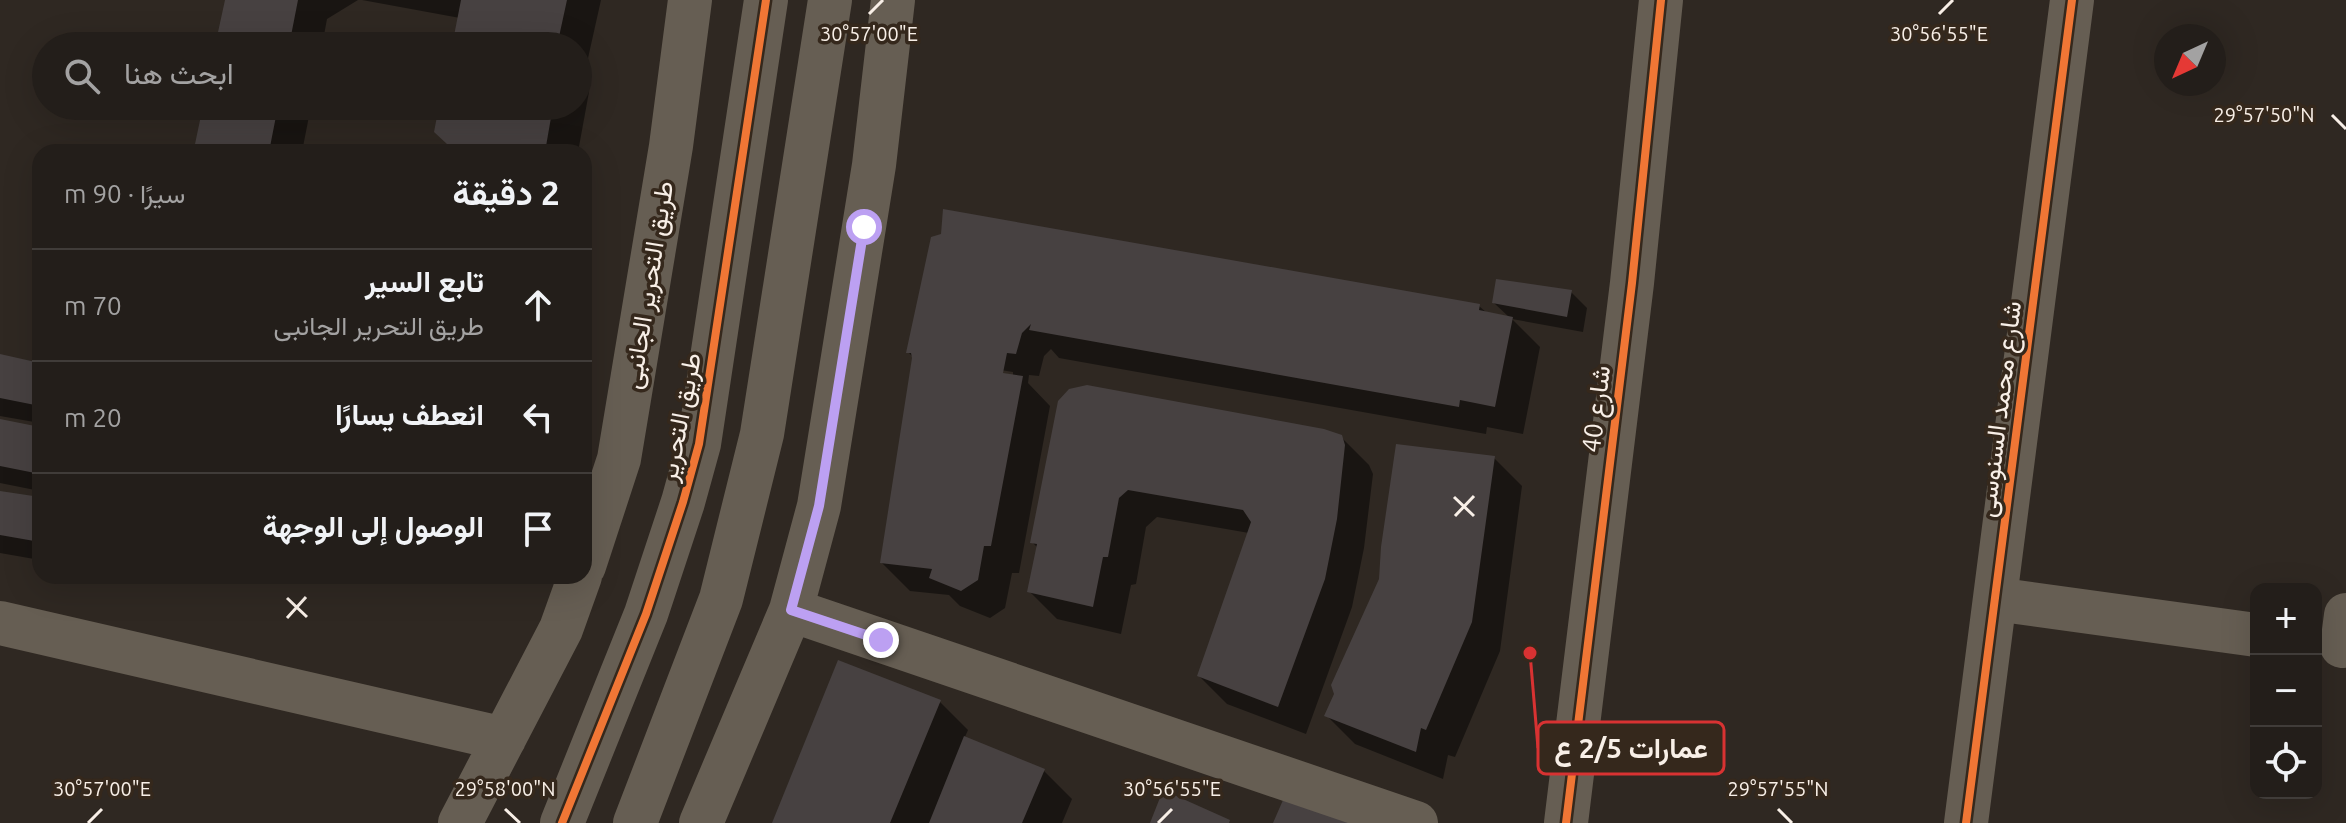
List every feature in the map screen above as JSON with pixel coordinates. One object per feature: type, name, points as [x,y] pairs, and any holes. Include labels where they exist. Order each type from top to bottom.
[{"type":"street","name":"طريق التحرير الجانبى","points":[[592,542],[619,459],[671,146],[690,0]]},
{"type":"street","name":"طريق التحرير","points":[[562,823],[646,614],[699,444],[766,0]]},
{"type":"street","points":[[635,823],[721,599],[762,434],[830,0]]},
{"type":"street","points":[[701,823],[791,610],[819,506],[874,165],[893,0]]},
{"type":"street","name":"شارع 40","points":[[1566,823],[1630,299],[1661,0]]},
{"type":"street","name":"شارع محمد السنوسى","points":[[1966,823],[2072,0]]},
{"type":"street","points":[[460,823],[561,629],[577,584]]},
{"type":"street","points":[[1995,599],[2250,634]]},
{"type":"street","points":[[791,610],[1416,823]]},
{"type":"street","points":[[0,623],[504,739]]},
{"type":"building","points":[[225,0],[298,0],[292,32],[218,32]]},
{"type":"building","points":[[461,0],[567,0],[560,32],[455,32]]},
{"type":"building","points":[[200,120],[275,120],[271,144],[195,144]]},
{"type":"building","points":[[436,120],[551,120],[546,144],[447,144],[434,132]]},
{"type":"building","points":[[943,209],[1480,304],[1479,310],[1513,317],[1495,407],[1460,400],[1459,407],[1029,330],[1031,324],[1022,333],[1016,354],[1007,353],[1003,373],[1023,376],[991,546],[984,546],[978,580],[961,591],[929,578],[932,569],[880,563],[912,358],[911,353],[906,353],[931,237],[941,234]]},
{"type":"building","points":[[1496,279],[1572,290],[1567,317],[1492,303]]},
{"type":"building","points":[[0,354],[32,361],[32,404],[0,398]]},
{"type":"building","points":[[1087,385],[1324,429],[1342,435],[1345,445],[1337,519],[1325,579],[1278,707],[1197,676],[1251,522],[1243,510],[1128,490],[1119,498],[1108,557],[1103,557],[1093,607],[1027,592],[1037,544],[1030,543],[1058,401],[1069,389]]},
{"type":"building","points":[[0,419],[32,425],[32,472],[0,466]]},
{"type":"building","points":[[1396,444],[1495,456],[1472,622],[1426,730],[1421,728],[1416,752],[1324,716],[1334,694],[1331,685],[1379,579]]},
{"type":"building","points":[[0,491],[32,496],[32,541],[0,535]]},
{"type":"building","points":[[838,660],[941,700],[890,823],[772,823]]},
{"type":"building","points":[[964,736],[1045,769],[1022,823],[929,823]]},
{"type":"building","points":[[1290,784],[1389,823],[1273,823]]},
{"type":"building","points":[[1163,790],[1230,820],[1229,823],[1150,823]]},
{"type":"cycle path","points":[[562,823],[646,614],[699,444],[766,0]]},
{"type":"cycle path","points":[[1566,823],[1632,283],[1661,0]]},
{"type":"cycle path","points":[[1966,823],[2072,0]]},
{"type":"place","name":"عمارات 2/5 ع","points":[[1530,653]]},
{"type":"route","points":[[864,227],[819,506],[791,610],[881,640]]}]
